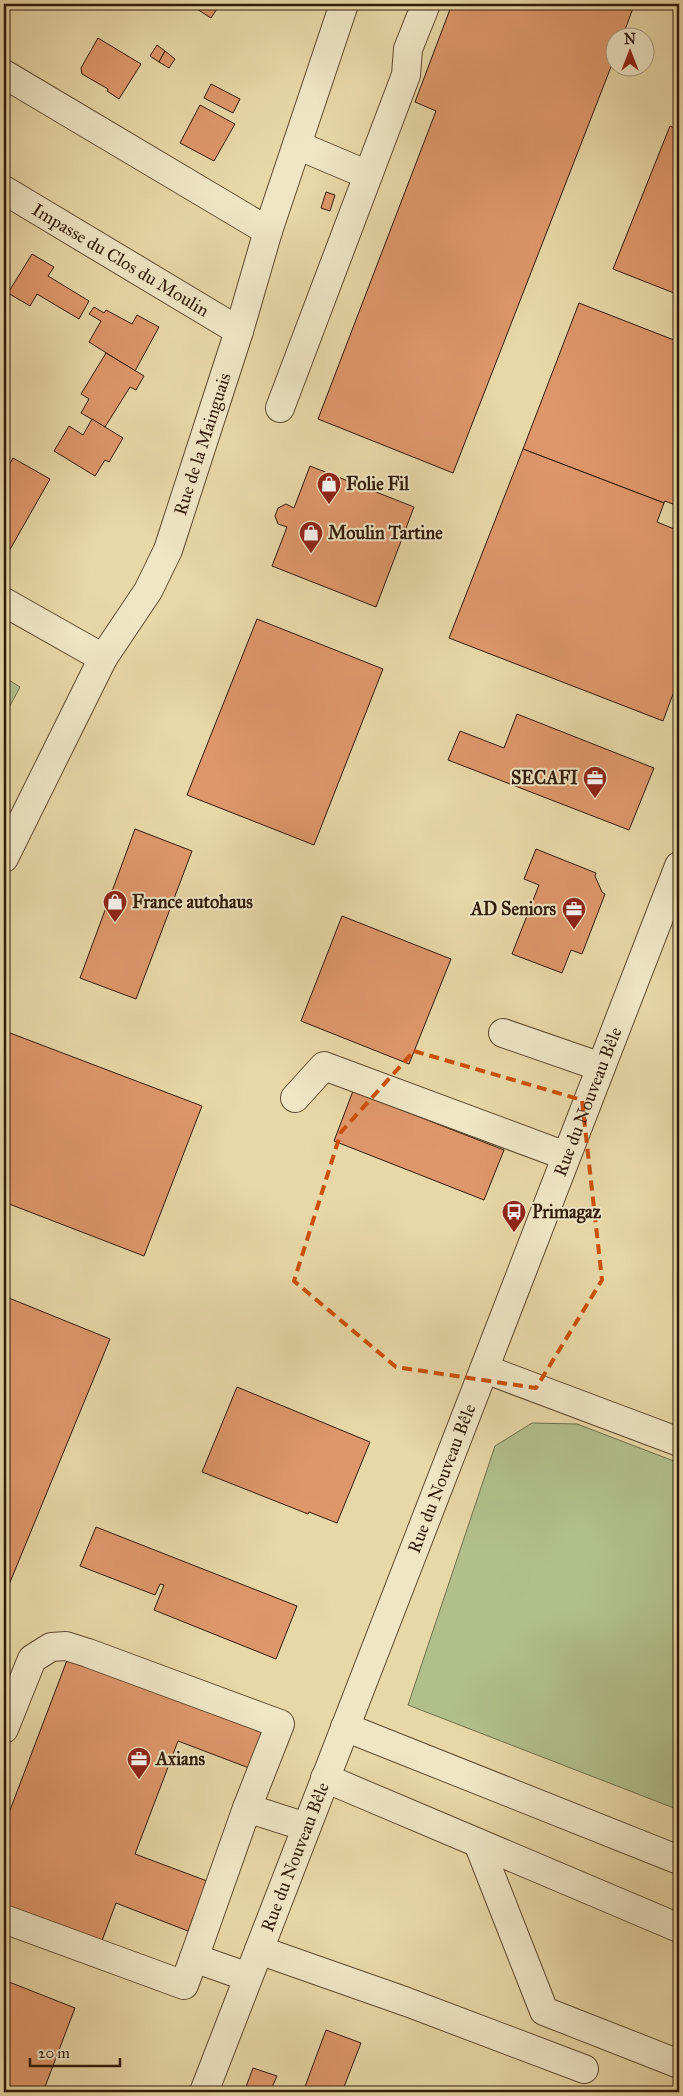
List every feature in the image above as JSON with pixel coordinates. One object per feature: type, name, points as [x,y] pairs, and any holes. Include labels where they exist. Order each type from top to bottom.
[{"type":"street","name":"Rue de la Mainguais","points":[[4,858],[103,658],[148,591],[168,550],[239,331],[268,231],[344,4]]},
{"type":"street","points":[[280,408],[406,75],[408,48],[426,4]]},
{"type":"street","points":[[4,74],[268,231]]},
{"type":"street","points":[[297,145],[368,175]]},
{"type":"street","name":"Impasse du Clos du Moulin","points":[[4,190],[239,331]]},
{"type":"street","points":[[4,602],[103,658]]},
{"type":"street","name":"Rue du Nouveau Bêle","points":[[204,2092],[679,866]]},
{"type":"street","points":[[503,1033],[601,1067]]},
{"type":"street","points":[[295,1098],[324,1066],[566,1156]]},
{"type":"street","points":[[485,1368],[679,1442]]},
{"type":"street","points":[[4,1729],[32,1659],[51,1647],[66,1646],[280,1724],[247,1808],[184,1985],[4,1919]]},
{"type":"street","points":[[345,1727],[679,1860]]},
{"type":"street","points":[[325,1778],[679,1928]]},
{"type":"street","points":[[247,1808],[306,1827]]},
{"type":"street","points":[[478,1843],[544,2011],[679,2064]]},
{"type":"street","points":[[259,1950],[407,2002],[584,2069]]},
{"type":"street","points":[[194,1958],[248,1977]]},
{"type":"highlighted area","points":[[414,1051],[582,1100],[602,1280],[536,1388],[396,1367],[294,1281],[341,1132]]},
{"type":"green space","points":[[4,677],[20,687],[4,717]]},
{"type":"green space","points":[[532,1423],[577,1424],[679,1463],[679,1810],[408,1705],[495,1446]]},
{"type":"building","points":[[189,4],[220,4],[211,18]]},
{"type":"building","points":[[452,4],[623,4],[633,8],[626,28],[606,28],[607,78],[453,473],[318,419],[436,111],[415,102]]},
{"type":"building","points":[[98,38],[141,64],[119,99],[107,91],[108,89],[82,74],[81,68]]},
{"type":"building","points":[[157,45],[165,51],[159,62],[150,56]]},
{"type":"building","points":[[165,51],[175,59],[169,68],[159,62]]},
{"type":"building","points":[[211,84],[240,99],[233,113],[204,98]]},
{"type":"building","points":[[200,105],[235,124],[214,161],[180,143]]},
{"type":"building","points":[[670,126],[679,130],[679,295],[613,269]]},
{"type":"building","points":[[326,192],[335,195],[330,211],[321,208]]},
{"type":"building","points":[[32,254],[54,267],[48,276],[89,301],[79,319],[37,294],[30,306],[8,293]]},
{"type":"building","points":[[579,303],[679,342],[679,488],[673,504],[665,501],[664,503],[523,449]]},
{"type":"building","points":[[94,307],[104,313],[106,310],[132,324],[137,315],[159,327],[135,371],[89,342],[101,321],[89,314]]},
{"type":"building","points":[[106,353],[144,376],[136,390],[130,387],[105,427],[81,413],[89,399],[81,394]]},
{"type":"building","points":[[92,419],[123,438],[109,462],[105,460],[95,476],[54,451],[69,426],[83,435]]},
{"type":"building","points":[[523,449],[664,503],[657,522],[679,531],[679,678],[663,721],[449,638]]},
{"type":"building","points":[[13,458],[50,479],[8,553],[4,550],[4,474]]},
{"type":"building","points":[[310,466],[414,507],[376,607],[272,566],[287,527],[278,524],[275,516],[278,508],[286,504],[294,508]]},
{"type":"building","points":[[257,619],[383,669],[314,845],[187,795]]},
{"type":"building","name":"SECAFI","points":[[517,714],[654,768],[629,830],[448,760],[460,731],[504,748]]},
{"type":"building","points":[[135,829],[192,851],[136,999],[80,978]]},
{"type":"building","points":[[536,849],[596,873],[595,876],[602,892],[605,894],[582,954],[571,950],[562,973],[512,954],[539,885],[524,879]]},
{"type":"building","points":[[342,916],[451,959],[409,1064],[301,1021]]},
{"type":"building","points":[[10,1033],[202,1106],[144,1256],[4,1202],[4,1050]]},
{"type":"building","points":[[353,1091],[504,1150],[484,1200],[334,1141]]},
{"type":"building","points":[[4,1296],[110,1339],[6,1592],[4,1591]]},
{"type":"building","points":[[237,1387],[370,1442],[337,1523],[309,1512],[308,1514],[202,1472]]},
{"type":"building","points":[[96,1527],[297,1606],[276,1659],[154,1610],[164,1585],[160,1584],[155,1595],[80,1566]]},
{"type":"building","points":[[69,1655],[264,1729],[249,1768],[178,1741],[135,1854],[207,1881],[188,1931],[116,1903],[100,1946],[4,1910],[4,1826]]},
{"type":"building","points":[[4,1980],[75,2008],[43,2092],[4,2092]]},
{"type":"building","points":[[326,2030],[361,2043],[342,2092],[303,2092]]},
{"type":"building","points":[[253,2068],[277,2076],[270,2092],[244,2092]]},
{"type":"place","name":"Folie Fil","points":[[329,505]]},
{"type":"place","name":"Moulin Tartine","points":[[311,554]]},
{"type":"place","name":"SECAFI","points":[[595,799]]},
{"type":"place","name":"France autohaus","points":[[115,923]]},
{"type":"place","name":"AD Seniors","points":[[574,930]]},
{"type":"place","name":"Primagaz","points":[[514,1233]]},
{"type":"place","name":"Axians","points":[[139,1780]]}]
